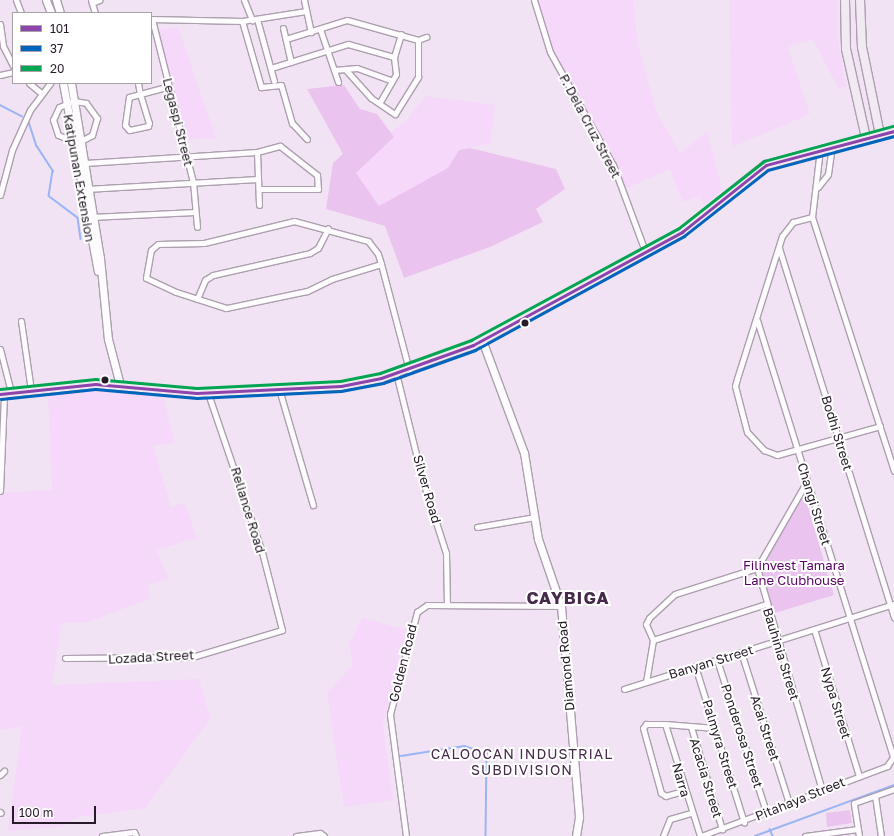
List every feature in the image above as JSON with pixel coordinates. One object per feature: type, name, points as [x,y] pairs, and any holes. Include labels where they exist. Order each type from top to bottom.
[{"type":"main road","points":[[46,0],[51,12]]},
{"type":"main road","points":[[56,0],[60,12]]},
{"type":"main road","points":[[845,0],[846,49],[866,138]]},
{"type":"main road","points":[[860,0],[862,47],[880,135]]},
{"type":"main road","name":"Katipunan Extension","points":[[63,84],[85,217],[98,273]]},
{"type":"main road","name":"Katipunan Extension","points":[[71,84],[93,216],[98,273],[108,339],[120,385]]},
{"type":"main road","points":[[864,128],[878,125]]},
{"type":"main road","points":[[5,393],[120,385],[170,393],[208,393],[279,389],[360,384],[409,370],[482,340],[697,222],[766,165],[820,149],[894,131]]},
{"type":"main road","name":"Diamond Road","points":[[482,340],[524,453],[538,539],[561,606],[579,817],[576,836]]},
{"type":"street","points":[[16,0],[21,12]]},
{"type":"street","points":[[95,12],[91,1],[99,0]]},
{"type":"street","points":[[244,0],[254,20],[274,81]]},
{"type":"street","points":[[304,0],[311,32]]},
{"type":"street","name":"P. Dela Cruz Street","points":[[534,0],[551,55],[613,165],[645,251]]},
{"type":"street","points":[[152,19],[242,22],[306,11]]},
{"type":"street","name":"Legaspi Street","points":[[152,19],[185,156],[193,182],[197,226]]},
{"type":"street","points":[[286,39],[357,21],[418,40],[426,36]]},
{"type":"street","points":[[242,22],[260,85],[281,85],[292,123],[307,139]]},
{"type":"street","points":[[0,24],[1,47],[12,64]]},
{"type":"street","points":[[283,28],[291,62]]},
{"type":"street","points":[[320,30],[338,82]]},
{"type":"street","points":[[380,102],[396,74],[394,57],[401,34]]},
{"type":"street","points":[[345,69],[364,92],[395,114],[418,77],[418,40]]},
{"type":"street","points":[[270,68],[354,43],[394,57]]},
{"type":"street","points":[[334,70],[357,68],[392,81]]},
{"type":"street","points":[[0,75],[12,72]]},
{"type":"street","points":[[30,84],[41,93]]},
{"type":"street","points":[[0,195],[12,150],[41,93],[49,84]]},
{"type":"street","points":[[138,84],[140,94],[148,126],[128,130],[125,125],[127,102],[129,97],[140,94],[169,86]]},
{"type":"street","points":[[73,141],[64,140],[54,128],[54,113],[66,102],[74,101],[86,103],[97,118],[92,135],[81,141]]},
{"type":"street","points":[[85,163],[257,152],[280,146],[317,175],[318,189],[259,189]]},
{"type":"street","points":[[818,187],[828,174],[832,146]]},
{"type":"street","points":[[820,149],[818,187],[812,217],[894,471]]},
{"type":"street","points":[[257,152],[259,205]]},
{"type":"street","points":[[81,190],[258,179]]},
{"type":"street","points":[[85,217],[195,212]]},
{"type":"street","points":[[812,217],[788,226],[778,247],[757,320],[735,386],[747,432],[771,454],[797,450],[880,426]]},
{"type":"street","points":[[380,264],[332,279],[307,291],[221,308],[147,281],[154,246],[164,243],[204,243],[294,221],[328,228],[368,242],[375,248],[380,264],[409,370]]},
{"type":"street","points":[[197,299],[205,280],[213,274],[310,253],[318,248],[328,228]]},
{"type":"street","name":"Bodhi Street","points":[[778,247],[892,605],[894,618]]},
{"type":"street","name":"Changi Street","points":[[757,320],[894,756]]},
{"type":"street","points":[[21,321],[31,390]]},
{"type":"street","points":[[0,349],[5,393],[0,491]]},
{"type":"street","name":"Silver Road","points":[[396,373],[424,482],[446,553],[447,605]]},
{"type":"street","points":[[279,389],[313,504]]},
{"type":"street","name":"Reliance Road","points":[[208,393],[260,546],[282,630]]},
{"type":"street","points":[[646,682],[653,640],[646,624],[649,618],[675,594],[757,568],[807,481]]},
{"type":"street","points":[[477,527],[535,517]]},
{"type":"street","name":"Bauhinia Street","points":[[757,568],[766,604],[822,790]]},
{"type":"street","points":[[653,640],[766,604]]},
{"type":"street","name":"Golden Road","points":[[406,836],[390,714],[415,617],[427,605],[561,606]]},
{"type":"street","name":"Banyan Street","points":[[624,689],[892,605]]},
{"type":"street","name":"Nypa Street","points":[[814,629],[858,776]]},
{"type":"street","name":"Lozada Street","points":[[65,658],[192,657],[282,630]]},
{"type":"street","name":"Acai Street","points":[[741,652],[789,803]]},
{"type":"street","name":"Ponderosa Street","points":[[717,660],[766,812]]},
{"type":"street","name":"Palmyra Street","points":[[695,666],[744,822]]},
{"type":"street","points":[[683,791],[666,796],[661,793],[645,740],[646,724],[715,728]]},
{"type":"street","name":"Narra","points":[[665,724],[683,791],[700,836]]},
{"type":"street","name":"Acacia Street","points":[[691,727],[722,829]]},
{"type":"street","name":"Pitahaya Street","points":[[700,836],[744,822],[822,790],[887,766],[894,756]]},
{"type":"street","points":[[859,836],[854,803],[894,789]]},
{"type":"street","points":[[875,796],[881,836]]},
{"type":"street","points":[[663,836],[670,819],[691,813]]},
{"type":"street","points":[[805,836],[838,834],[858,829]]},
{"type":"street","points":[[102,836],[134,832],[136,836]]},
{"type":"street","points":[[296,836],[322,834]]},
{"type":"shaded area","points":[[537,0],[633,0],[637,40],[656,111],[680,153],[707,132],[722,189],[704,206],[700,196],[683,202],[670,169],[625,189],[550,48]]},
{"type":"shaded area","points":[[729,0],[837,0],[838,40],[846,87],[839,90],[813,39],[788,47],[810,114],[732,147]]},
{"type":"shaded area","points":[[178,27],[216,138],[185,140],[158,30]]},
{"type":"shaded area","points":[[425,96],[495,105],[490,143],[459,150],[449,168],[379,206],[356,173],[394,137],[390,133],[407,120]]},
{"type":"shaded area","points":[[112,391],[164,398],[174,443],[153,446],[171,507],[185,503],[197,538],[156,550],[169,579],[148,585],[151,598],[86,623],[61,623],[52,685],[199,679],[210,719],[145,808],[79,817],[60,827],[8,831],[22,726],[0,730],[0,493],[52,490],[48,393]]},
{"type":"shaded area","points":[[362,618],[407,630],[383,726],[393,800],[344,807],[327,693],[353,665],[349,645]]},
{"type":"green space","points":[[344,85],[360,109],[377,114],[394,137],[356,173],[379,206],[448,168],[459,150],[470,148],[556,169],[565,189],[536,209],[543,222],[490,247],[404,278],[385,226],[326,209],[333,163],[343,154],[307,89]]},
{"type":"green space","name":"Filinvest Tamara Lane Clubhouse","points":[[804,493],[834,595],[772,614],[759,571]]},
{"type":"green space","points":[[850,810],[852,823],[827,827],[826,813]]},
{"type":"waterway","points":[[0,105],[22,116]]},
{"type":"waterway","points":[[29,122],[37,146],[53,171],[49,196],[78,218],[81,239]]},
{"type":"waterway","points":[[401,756],[464,746],[487,753],[486,836]]},
{"type":"waterway","points":[[755,836],[894,785]]},
{"type":"waterway","points":[[770,829],[773,836]]},
{"type":"transit line","name":"20","points":[[0,389],[95,379],[197,388],[340,381],[380,373],[471,340],[679,228],[764,161],[893,126]]},
{"type":"transit line","name":"101","points":[[0,394],[95,384],[197,393],[341,386],[381,378],[473,345],[682,232],[766,165],[894,131]]},
{"type":"transit line","name":"37","points":[[1,399],[95,389],[197,398],[341,391],[383,383],[475,350],[684,236],[768,170],[894,136]]},
{"type":"district","name":"CAYBIGA","points":[[568,598]]},
{"type":"district","name":"CALOOCAN INDUSTRIAL SUBDIVISION","points":[[522,762]]}]
